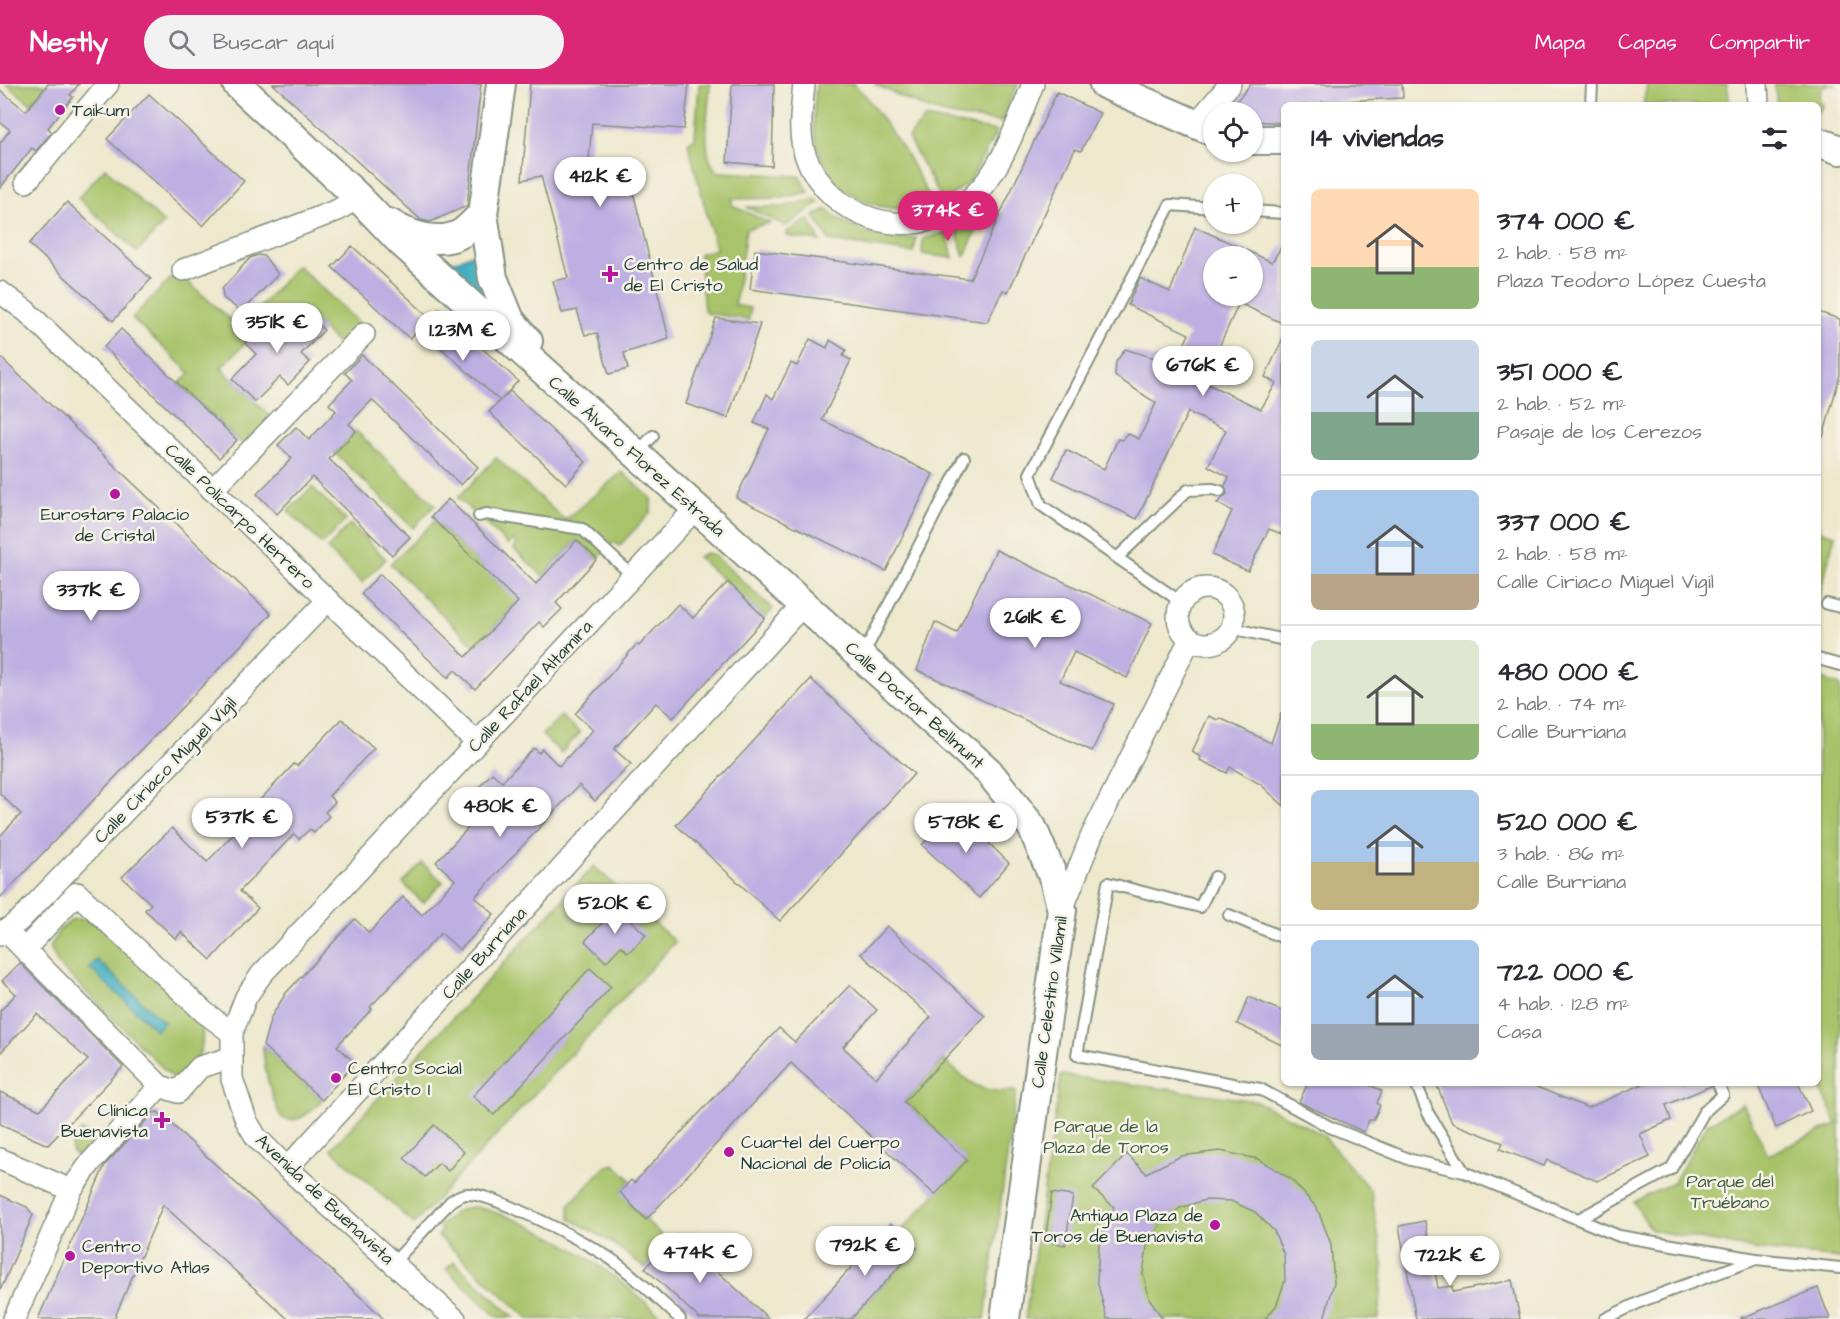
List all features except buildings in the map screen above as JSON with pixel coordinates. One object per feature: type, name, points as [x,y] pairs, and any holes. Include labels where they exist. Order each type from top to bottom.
[{"type":"main road","name":"Calle Álvaro Florez Estrada","points":[[237,84],[368,206],[408,248],[574,396],[645,445],[696,508],[802,606]]},
{"type":"main road","points":[[501,84],[483,214],[493,278],[510,320],[574,396]]},
{"type":"main road","points":[[1104,84],[1203,127]]},
{"type":"main road","points":[[1263,140],[1281,140]]},
{"type":"main road","points":[[1821,143],[1840,150]]},
{"type":"main road","points":[[368,206],[405,234],[438,239],[451,238],[463,232],[483,214]]},
{"type":"main road","name":"Calle Doctor Bellmunt","points":[[802,606],[863,656],[997,781],[1032,827],[1054,879],[1062,910]]},
{"type":"main road","name":"Calle Celestino Villamil","points":[[1005,1319],[1062,910]]},
{"type":"street","points":[[26,182],[108,84]]},
{"type":"street","points":[[804,84],[802,139],[806,157],[829,191],[848,207],[874,220],[911,225],[944,216],[963,205],[982,188],[1012,134],[1034,84]]},
{"type":"street","points":[[1220,102],[1230,84]]},
{"type":"street","points":[[1757,84],[1758,102]]},
{"type":"street","points":[[183,270],[338,210],[368,206]]},
{"type":"street","name":"Calle Policarpo Herrero","points":[[0,292],[26,311],[477,743]]},
{"type":"street","points":[[212,490],[364,334]]},
{"type":"street","name":"Calle Rafael Altamira","points":[[230,1058],[232,1033],[246,997],[261,975],[696,508]]},
{"type":"street","points":[[1214,589],[1229,601],[1233,610],[1231,628],[1225,636],[1208,644],[1190,639],[1180,626],[1178,610],[1181,602],[1196,590],[1214,589]]},
{"type":"street","name":"Calle Ciriaco Miguel Vigil","points":[[2,933],[20,921],[328,600]]},
{"type":"street","name":"Calle Burriana","points":[[287,1168],[802,606]]},
{"type":"street","name":"Calle Celestino Villamil","points":[[1062,910],[1092,835],[1190,639]]},
{"type":"street","points":[[25,949],[77,893],[204,1012],[232,1033]]},
{"type":"street","points":[[2,933],[25,949],[160,1086],[178,1092],[200,1067],[230,1058]]},
{"type":"street","name":"Avenida de Buenavista","points":[[230,1058],[235,1089],[246,1120],[256,1137],[287,1168],[454,1319]]},
{"type":"street","points":[[14,1319],[71,1191],[91,1162],[160,1086]]},
{"type":"street","points":[[0,1159],[71,1191]]},
{"type":"lane","points":[[1591,102],[1592,84]]},
{"type":"lane","points":[[1181,602],[1041,505],[1030,474],[1170,205],[1203,207]]},
{"type":"lane","points":[[1263,212],[1281,213]]},
{"type":"lane","points":[[863,656],[964,458]]},
{"type":"lane","points":[[1118,557],[1188,490],[1213,489],[1220,492]]},
{"type":"lane","points":[[479,516],[486,514],[582,529],[633,576]]},
{"type":"lane","points":[[1827,604],[1840,607]]},
{"type":"lane","points":[[1231,628],[1281,639]]},
{"type":"lane","points":[[1821,660],[1840,665]]},
{"type":"lane","points":[[1215,877],[1200,907],[1108,883],[1077,1055],[1260,1089],[1330,1127],[1401,1156],[1464,1172],[1619,1236],[1756,1259],[1840,1268]]},
{"type":"lane","points":[[1229,915],[1281,937]]},
{"type":"lane","points":[[1417,1086],[1428,1113],[1464,1172]]},
{"type":"lane","points":[[1579,1219],[1671,1169],[1704,1112],[1723,1095],[1719,1086]]},
{"type":"lane","points":[[393,1263],[451,1201],[459,1196],[473,1194],[571,1235],[597,1249],[648,1289],[680,1319]]},
{"type":"lane","points":[[1605,1319],[1642,1301],[1756,1259]]},
{"type":"green space","points":[[6,84],[48,84],[31,104]]},
{"type":"green space","points":[[699,84],[710,84],[707,145],[713,166],[719,172],[799,176],[809,192],[782,198],[731,199],[733,206],[770,223],[746,229],[735,305],[750,308],[749,320],[707,313],[704,310],[699,254],[716,249],[688,143],[695,138]]},
{"type":"green space","points":[[816,84],[853,84],[865,95],[904,150],[934,205],[894,208],[875,205],[858,198],[830,174],[821,156],[815,135]]},
{"type":"green space","points":[[874,84],[1018,84],[1001,122],[930,110]]},
{"type":"green space","points":[[1647,84],[1727,84],[1730,102],[1644,102]]},
{"type":"green space","points":[[1774,84],[1836,84],[1825,86],[1821,90],[1819,99],[1821,102],[1777,102]]},
{"type":"green space","points":[[925,118],[997,131],[969,182],[943,201],[908,138]]},
{"type":"green space","points":[[105,168],[164,223],[137,252],[78,198]]},
{"type":"green space","points":[[815,199],[819,203],[786,226],[746,207],[783,207]]},
{"type":"green space","points":[[988,206],[964,257],[956,228]]},
{"type":"green space","points":[[826,209],[846,223],[868,233],[892,238],[916,238],[914,253],[830,241],[814,216]]},
{"type":"green space","points":[[809,219],[820,241],[787,236],[787,232]]},
{"type":"green space","points":[[947,232],[953,258],[922,254],[923,239]]},
{"type":"green space","points":[[297,265],[359,323],[338,344],[300,307],[278,331],[267,321],[221,368],[273,419],[246,447],[179,384],[190,373],[132,318],[177,272],[234,323],[241,324],[247,322]]},
{"type":"green space","points":[[356,431],[435,505],[413,528],[335,453]]},
{"type":"green space","points":[[496,458],[565,520],[622,472],[651,498],[651,512],[619,546],[614,542],[597,559],[577,540],[543,576],[514,549],[517,544],[513,540],[508,545],[458,498]]},
{"type":"green space","points":[[312,487],[346,520],[322,544],[288,511]]},
{"type":"green space","points":[[435,521],[518,601],[476,647],[390,564]]},
{"type":"green space","points":[[350,524],[386,559],[362,583],[327,549]]},
{"type":"green space","points":[[1821,531],[1835,535],[1821,590]]},
{"type":"green space","points":[[706,553],[714,555],[773,609],[765,618],[698,557]]},
{"type":"green space","name":"Parque del Truébano","points":[[1821,679],[1840,685],[1840,1258],[1759,1250],[1651,1230],[1634,1202],[1674,1182],[1707,1124],[1743,1104],[1768,1155],[1837,1124],[1820,1086]]},
{"type":"green space","points":[[561,716],[580,733],[561,753],[542,735]]},
{"type":"green space","points":[[422,863],[443,882],[423,903],[403,883]]},
{"type":"green space","points":[[594,866],[675,942],[414,1224],[331,1149]]},
{"type":"green space","points":[[73,919],[86,919],[97,923],[199,1019],[203,1037],[199,1055],[189,1070],[173,1078],[58,964],[50,947],[59,930]]},
{"type":"green space","points":[[263,1046],[322,1100],[298,1119],[287,1120],[281,1117],[268,1083]]},
{"type":"green space","points":[[944,1060],[968,1081],[984,1089],[1016,1091],[985,1319],[851,1319],[917,1248],[900,1232],[966,1160],[904,1102]]},
{"type":"green space","name":"Parque de la Plaza de Toros","points":[[1061,1075],[1256,1101],[1322,1134],[1371,1191],[1383,1264],[1379,1319],[1025,1319]]},
{"type":"green space","points":[[82,1130],[99,1145],[81,1158],[71,1148],[73,1141]]},
{"type":"green space","points":[[614,1164],[631,1180],[621,1192],[631,1202],[629,1204],[669,1242],[645,1268],[608,1240],[570,1219],[569,1205],[605,1167]]},
{"type":"green space","points":[[477,1207],[529,1225],[578,1251],[623,1283],[664,1319],[529,1319],[438,1236],[442,1231],[439,1227],[452,1215],[465,1208]]},
{"type":"green space","points":[[454,1262],[514,1317],[497,1317],[446,1269]]},
{"type":"water","points":[[475,252],[487,306],[435,264],[459,260]]},
{"type":"water","points":[[97,960],[164,1022],[156,1030],[89,968]]},
{"type":"place","name":"Taikum","points":[[60,110]]},
{"type":"place","name":"Centro de Salud de El Cristo","points":[[610,274]]},
{"type":"place","name":"Eurostars Palacio de Cristal","points":[[115,494]]},
{"type":"place","name":"Centro Social El Cristo I","points":[[336,1078]]},
{"type":"place","name":"Clínica Buenavista","points":[[162,1120]]},
{"type":"place","name":"Cuartel del Cuerpo Nacional de Policía","points":[[729,1152]]},
{"type":"place","name":"Antigua Plaza de Toros de Buenavista","points":[[1215,1225]]},
{"type":"place","name":"Centro Deportivo Atlas","points":[[70,1256]]}]
